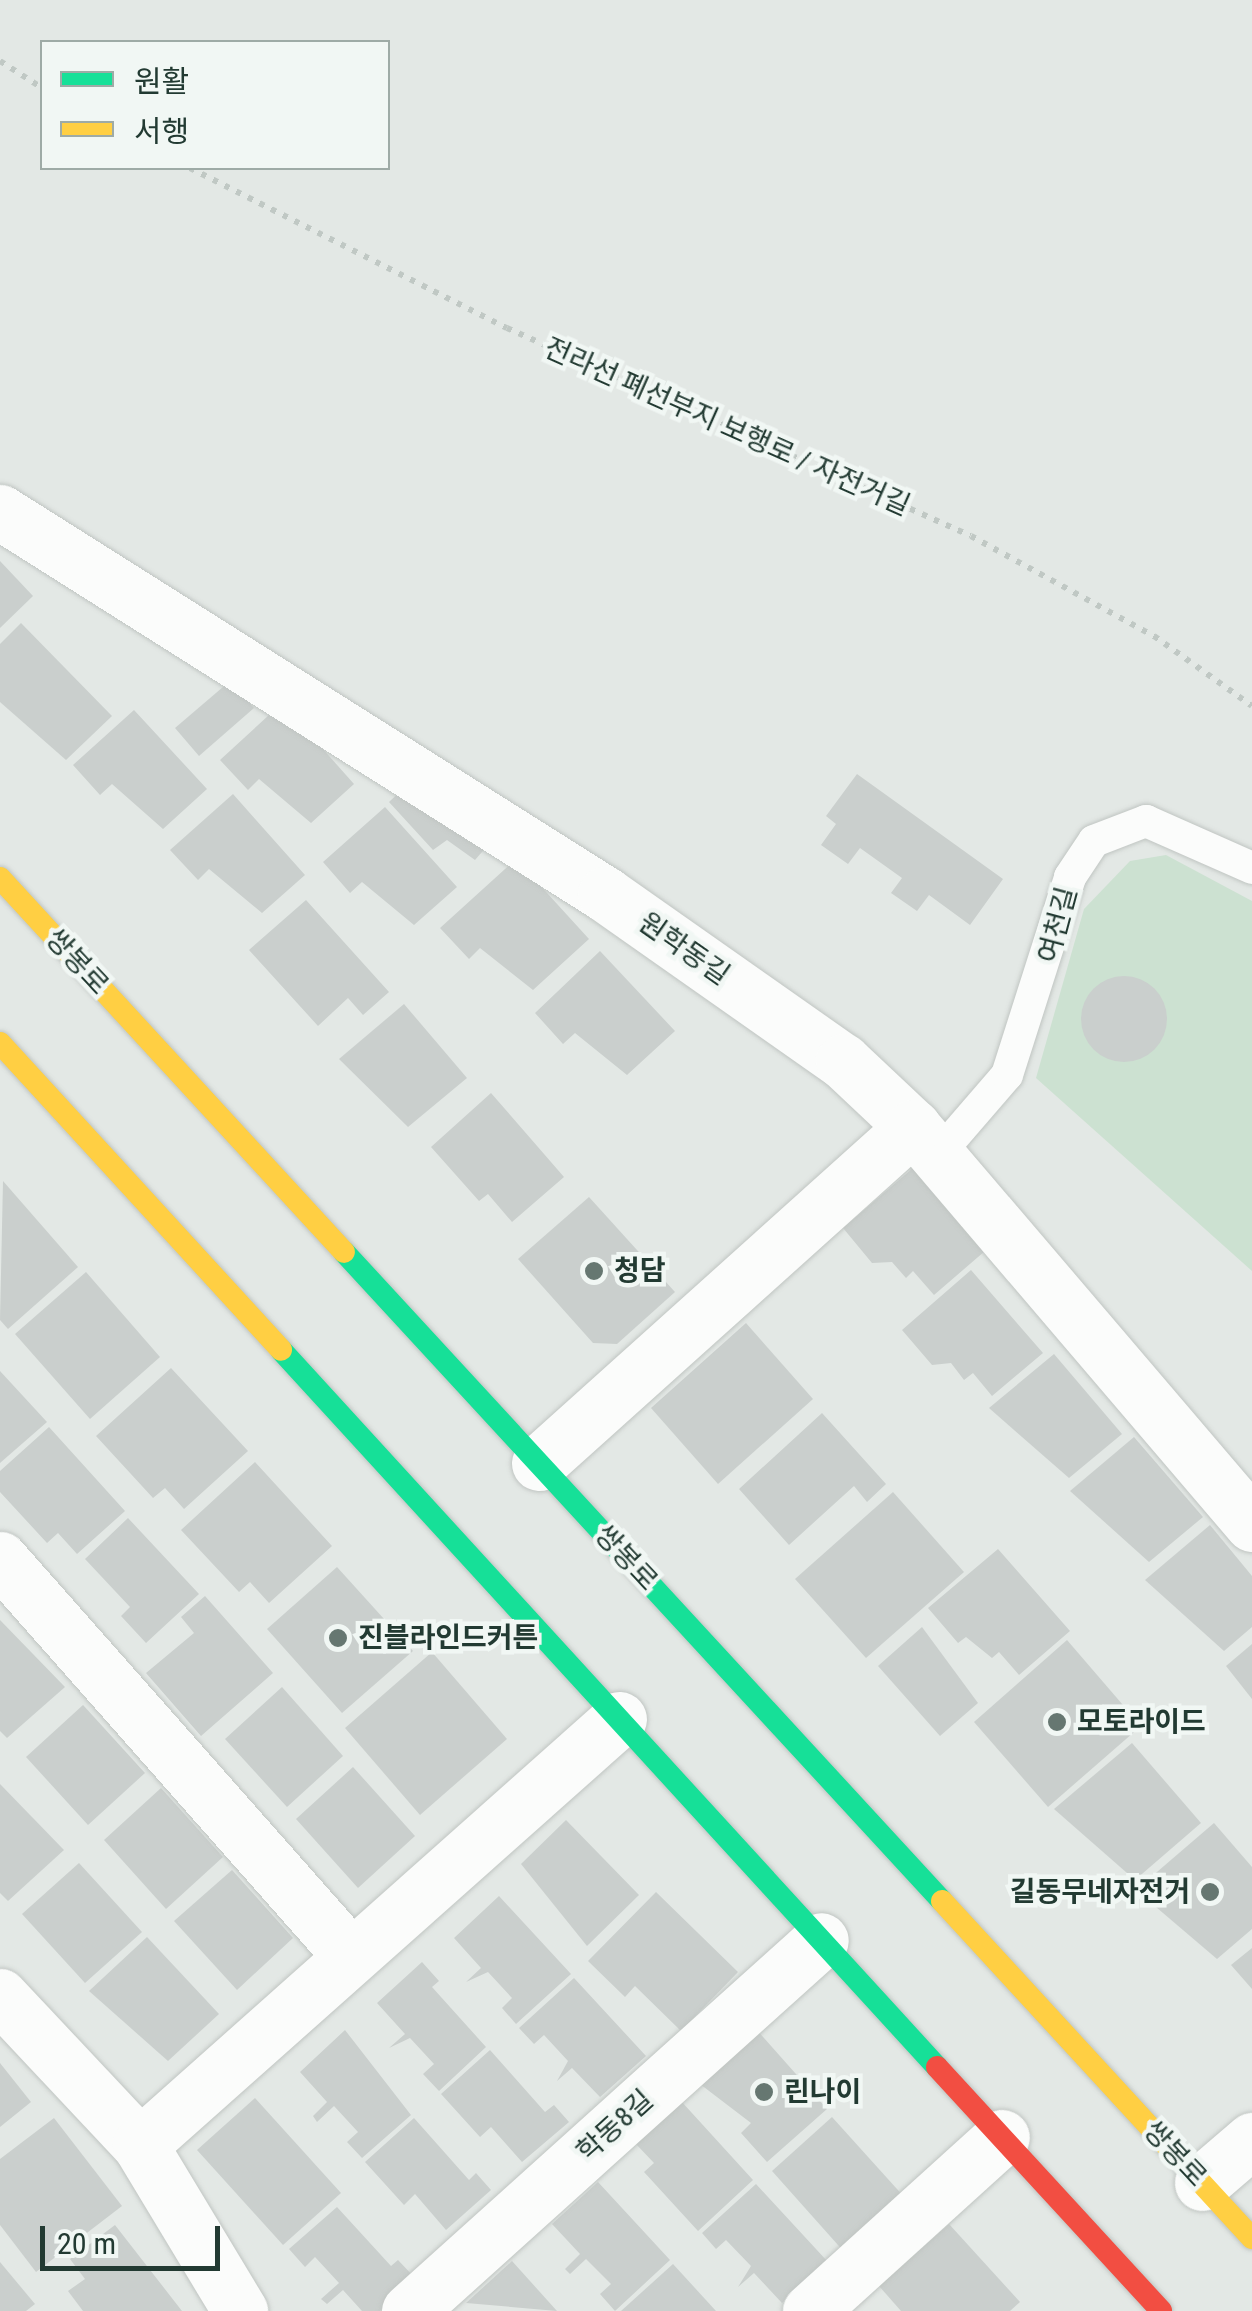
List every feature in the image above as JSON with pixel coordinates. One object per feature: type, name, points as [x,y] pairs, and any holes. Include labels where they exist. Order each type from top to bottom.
[{"type":"street","name":"원학동길","points":[[0,512],[605,894],[843,1061],[925,1142],[1252,1524]]},
{"type":"street","name":"쌍봉로","points":[[0,878],[1252,2238]]},
{"type":"street","points":[[0,1043],[1161,2311]]},
{"type":"street","points":[[539,1463],[925,1142]]},
{"type":"street","points":[[0,1559],[350,1954]]},
{"type":"street","points":[[140,2146],[350,1954],[619,1720]]},
{"type":"street","name":"학동8길","points":[[409,2311],[821,1940]]},
{"type":"street","points":[[0,1996],[140,2146],[240,2311]]},
{"type":"street","points":[[810,2311],[1002,2136]]},
{"type":"street","points":[[1202,2184],[1252,2140]]},
{"type":"lane","name":"여천길","points":[[925,1142],[1007,1075],[1070,877],[1094,840],[1146,821],[1252,868]]},
{"type":"path","points":[[0,60],[40,87]]},
{"type":"path","name":"전라선 폐선부지 보행로 / 자전거길","points":[[194,170],[508,328],[971,536],[1154,636],[1252,706]]},
{"type":"green space","points":[[1166,855],[1252,901],[1252,1271],[1036,1078],[1084,909],[1130,861]]},
{"type":"building","points":[[0,561],[33,596],[0,628]]},
{"type":"building","points":[[21,623],[112,716],[66,760],[0,702],[0,644]]},
{"type":"building","points":[[230,681],[254,708],[199,756],[175,728]]},
{"type":"building","points":[[282,703],[354,784],[311,823],[259,779],[248,790],[220,760]]},
{"type":"building","points":[[134,710],[207,789],[163,829],[112,784],[100,795],[73,765]]},
{"type":"building","points":[[857,774],[1003,879],[970,925],[929,895],[917,911],[891,893],[902,878],[860,848],[848,864],[821,845],[836,824],[826,816]]},
{"type":"building","points":[[407,785],[488,845],[475,860],[447,840],[433,850],[389,802]]},
{"type":"building","points":[[233,794],[305,875],[262,913],[209,869],[198,880],[170,850]]},
{"type":"building","points":[[385,807],[457,887],[414,925],[362,882],[350,893],[323,862]]},
{"type":"building","points":[[516,859],[589,939],[533,990],[480,948],[469,959],[440,928]]},
{"type":"building","points":[[306,900],[389,992],[363,1015],[348,998],[318,1026],[249,950]]},
{"type":"building","points":[[600,951],[675,1031],[627,1075],[575,1033],[563,1044],[535,1013]]},
{"type":"building","points":[[1124,976],[1154,989],[1167,1019],[1154,1049],[1124,1062],[1094,1049],[1081,1019],[1094,989]]},
{"type":"building","points":[[404,1004],[467,1078],[408,1127],[339,1059]]},
{"type":"building","points":[[491,1093],[564,1177],[512,1222],[488,1194],[479,1201],[431,1147]]},
{"type":"building","points":[[913,1168],[985,1251],[934,1295],[913,1271],[906,1278],[892,1262],[872,1263],[843,1228]]},
{"type":"building","points":[[3,1181],[78,1267],[8,1329],[0,1320]]},
{"type":"building","points":[[589,1197],[675,1292],[617,1344],[593,1343],[518,1259]]},
{"type":"building","points":[[971,1270],[1043,1353],[992,1396],[973,1373],[964,1380],[951,1363],[932,1365],[902,1330]]},
{"type":"building","points":[[86,1272],[160,1357],[90,1419],[15,1334]]},
{"type":"building","points":[[746,1323],[813,1399],[718,1484],[651,1408]]},
{"type":"building","points":[[1054,1354],[1122,1434],[1069,1478],[989,1408]]},
{"type":"building","points":[[171,1368],[248,1451],[184,1509],[165,1488],[153,1498],[96,1436]]},
{"type":"building","points":[[0,1371],[47,1422],[0,1463]]},
{"type":"building","points":[[822,1413],[886,1484],[867,1502],[854,1486],[789,1545],[739,1489]]},
{"type":"building","points":[[49,1427],[125,1511],[77,1554],[58,1533],[47,1543],[0,1492],[0,1471]]},
{"type":"building","points":[[1134,1437],[1203,1517],[1149,1562],[1070,1491]]},
{"type":"building","points":[[255,1462],[332,1546],[269,1603],[250,1582],[239,1592],[181,1530]]},
{"type":"building","points":[[893,1492],[964,1572],[866,1658],[795,1579]]},
{"type":"building","points":[[128,1518],[199,1594],[146,1643],[121,1616],[130,1607],[85,1559]]},
{"type":"building","points":[[1210,1525],[1252,1576],[1252,1627],[1224,1651],[1145,1580]]},
{"type":"building","points":[[998,1549],[1070,1631],[1019,1675],[999,1652],[992,1658],[966,1637],[958,1643],[928,1608]]},
{"type":"building","points":[[337,1567],[413,1651],[342,1713],[267,1629]]},
{"type":"building","points":[[205,1596],[273,1673],[201,1736],[146,1673],[194,1633],[181,1617]]},
{"type":"building","points":[[0,1620],[65,1687],[7,1738],[0,1731]]},
{"type":"building","points":[[922,1627],[978,1703],[940,1736],[878,1666]]},
{"type":"building","points":[[1067,1640],[1141,1726],[1048,1807],[974,1722]]},
{"type":"building","points":[[1252,1644],[1252,1699],[1226,1666]]},
{"type":"building","points":[[432,1652],[507,1739],[420,1815],[345,1728]]},
{"type":"building","points":[[282,1687],[343,1756],[287,1807],[225,1739]]},
{"type":"building","points":[[83,1705],[145,1773],[88,1825],[26,1757]]},
{"type":"building","points":[[1132,1743],[1201,1823],[1135,1880],[1054,1809]]},
{"type":"building","points":[[353,1767],[415,1836],[358,1888],[296,1819]]},
{"type":"building","points":[[0,1784],[64,1850],[8,1901],[0,1893]]},
{"type":"building","points":[[161,1788],[223,1857],[166,1909],[104,1840]]},
{"type":"building","points":[[566,1820],[639,1895],[587,1946],[521,1864]]},
{"type":"building","points":[[1214,1823],[1252,1867],[1252,1929],[1217,1959],[1136,1890]]},
{"type":"building","points":[[79,1863],[142,1932],[85,1983],[22,1914]]},
{"type":"building","points":[[232,1870],[293,1938],[237,1990],[174,1921]]},
{"type":"building","points":[[656,1892],[738,1972],[681,2031],[635,1986],[625,1997],[588,1961]]},
{"type":"building","points":[[499,1896],[571,1974],[516,2024],[502,2008],[512,1998],[488,1972],[466,1982],[481,1968],[454,1938]]},
{"type":"building","points":[[147,1937],[219,2014],[168,2061],[89,1991]]},
{"type":"building","points":[[1252,1948],[1252,1989],[1231,1965]]},
{"type":"building","points":[[422,1962],[439,1981],[432,1987],[486,2047],[439,2091],[423,2074],[434,2064],[410,2038],[389,2048],[405,2034],[377,2003]]},
{"type":"building","points":[[574,1978],[646,2056],[600,2097],[572,2068],[557,2081],[568,2061],[544,2035],[534,2044],[519,2028]]},
{"type":"building","points":[[756,2029],[827,2109],[767,2162],[741,2133],[751,2123],[696,2081]]},
{"type":"building","points":[[345,2030],[411,2115],[362,2158],[347,2142],[358,2132],[334,2106],[317,2122],[313,2116],[327,2102],[300,2072]]},
{"type":"building","points":[[490,2050],[545,2112],[554,2105],[569,2122],[522,2162],[491,2127],[480,2137],[441,2094]]},
{"type":"building","points":[[0,2063],[31,2102],[0,2127]]},
{"type":"building","points":[[255,2098],[341,2193],[283,2245],[197,2150]]},
{"type":"building","points":[[681,2101],[753,2180],[698,2231],[644,2172],[654,2163],[635,2143]]},
{"type":"building","points":[[832,2117],[906,2199],[846,2254],[772,2171]]},
{"type":"building","points":[[54,2118],[122,2206],[36,2272],[0,2225],[0,2159]]},
{"type":"building","points":[[414,2118],[469,2180],[476,2173],[491,2190],[446,2230],[415,2194],[404,2205],[365,2162]]},
{"type":"building","points":[[598,2182],[670,2260],[615,2311],[600,2294],[611,2284],[586,2259],[570,2274],[565,2269],[580,2254],[552,2224]]},
{"type":"building","points":[[756,2184],[828,2262],[782,2303],[754,2273],[738,2287],[751,2266],[726,2240],[716,2249],[702,2233]]},
{"type":"building","points":[[337,2207],[391,2266],[398,2260],[416,2279],[380,2311],[362,2311],[343,2290],[327,2304],[321,2299],[339,2283],[315,2257],[305,2267],[289,2249]]},
{"type":"building","points":[[949,2224],[1020,2302],[1010,2311],[901,2311],[879,2286]]},
{"type":"building","points":[[115,2225],[182,2311],[83,2311],[68,2291],[85,2279],[70,2259]]},
{"type":"building","points":[[512,2261],[557,2311],[466,2303]]},
{"type":"building","points":[[0,2262],[35,2304],[26,2311],[0,2311]]},
{"type":"building","points":[[673,2264],[716,2311],[621,2311]]},
{"type":"traffic: fast","points":[[344,1252],[942,1901]]},
{"type":"traffic: fast","points":[[281,1350],[937,2067]]},
{"type":"traffic: slow","points":[[0,878],[344,1252]]},
{"type":"traffic: slow","points":[[0,1043],[281,1350]]},
{"type":"traffic: slow","points":[[942,1901],[1252,2238]]},
{"type":"traffic: jam","points":[[937,2067],[1161,2311]]},
{"type":"place","name":"청담","points":[[594,1271]]},
{"type":"place","name":"진블라인드커튼","points":[[338,1638]]},
{"type":"place","name":"모토라이드","points":[[1057,1722]]},
{"type":"place","name":"길동무네자전거","points":[[1210,1892]]},
{"type":"place","name":"린나이","points":[[764,2092]]}]
